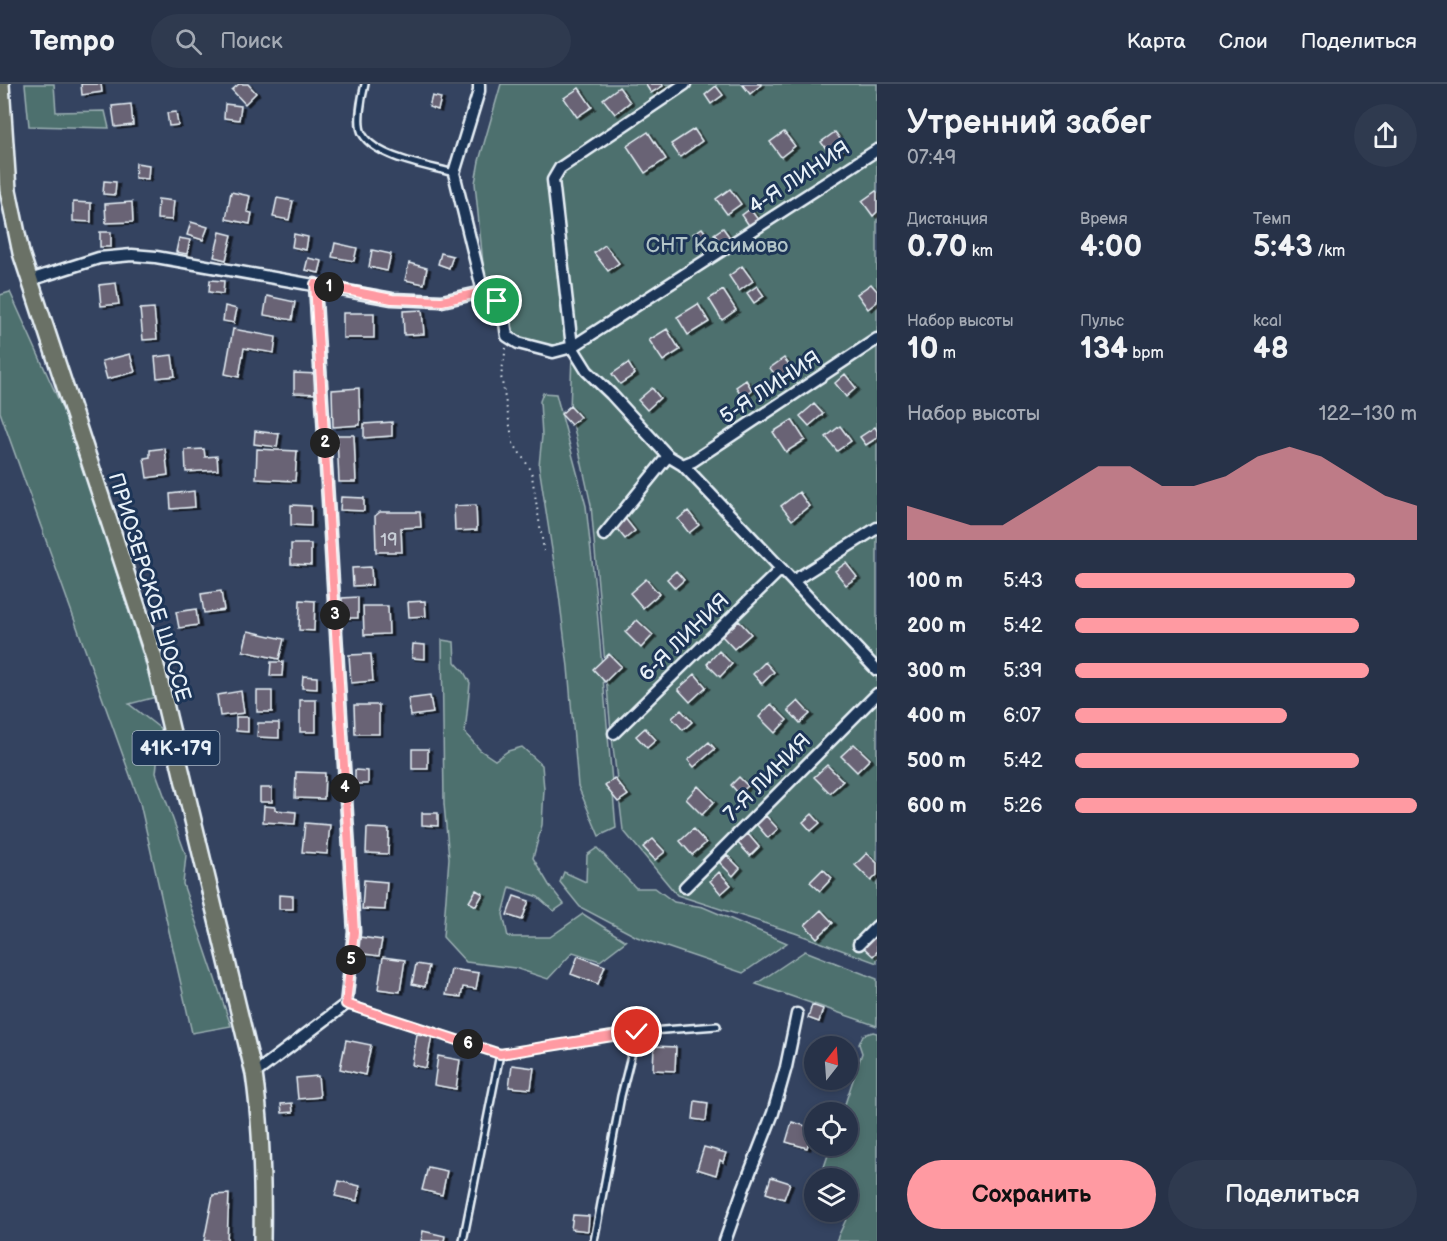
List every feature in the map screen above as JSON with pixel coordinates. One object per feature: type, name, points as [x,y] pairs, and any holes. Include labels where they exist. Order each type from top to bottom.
[{"type":"main road","name":"ПРИОЗЕРСКОЕ ШОССЕ","points":[[1,84],[8,190],[21,253],[154,658],[254,1074],[263,1179],[262,1241]]},
{"type":"street","points":[[479,84],[479,91],[454,172],[483,292],[497,301],[503,310],[507,336]]},
{"type":"street","points":[[685,84],[560,168],[553,180],[572,347],[587,370],[668,456],[683,465],[877,670]]},
{"type":"street","name":"4-Я ЛИНИЯ","points":[[507,336],[518,343],[553,352],[572,347],[877,150]]},
{"type":"street","points":[[27,274],[99,258],[132,255],[156,257],[392,299],[442,301],[483,292]]},
{"type":"street","points":[[254,1074],[346,1004],[354,932],[315,284]]},
{"type":"street","name":"5-Я ЛИНИЯ","points":[[683,465],[693,461],[877,339]]},
{"type":"street","points":[[604,535],[668,456]]},
{"type":"street","points":[[793,581],[877,528]]},
{"type":"street","name":"6-Я ЛИНИЯ","points":[[614,733],[781,569]]},
{"type":"street","name":"7-Я ЛИНИЯ","points":[[685,886],[877,694]]},
{"type":"street","points":[[859,944],[877,926]]},
{"type":"street","points":[[725,1241],[773,1113],[786,1068],[797,1014]]},
{"type":"lane","points":[[365,84],[360,117],[362,134],[376,148],[392,155],[454,172]]},
{"type":"lane","points":[[346,1004],[500,1054],[637,1032],[717,1026]]},
{"type":"lane","points":[[594,1241],[621,1096],[637,1032]]},
{"type":"lane","points":[[463,1241],[500,1054]]},
{"type":"path","points":[[507,336],[501,376],[513,443],[531,470],[544,550]]},
{"type":"green space","points":[[25,84],[54,84],[56,112],[105,111],[109,128],[29,126]]},
{"type":"green space","name":"СНТ Касимово","points":[[501,84],[877,84],[877,963],[795,933],[677,895],[623,830],[610,721],[591,505],[570,410],[572,355],[567,346],[552,348],[516,337],[508,304],[485,284],[475,183]]},
{"type":"green space","points":[[10,292],[69,423],[156,697],[129,704],[161,729],[156,773],[186,855],[183,884],[231,1026],[192,1033],[140,803],[0,412],[0,295]]},
{"type":"green space","points":[[543,393],[556,394],[586,506],[616,828],[599,836],[578,786],[568,667],[539,466],[542,436],[540,401]]},
{"type":"green space","points":[[442,640],[454,642],[455,662],[470,683],[465,733],[480,750],[495,760],[508,751],[522,747],[542,765],[544,789],[542,825],[533,858],[549,885],[564,904],[554,911],[538,897],[510,887],[503,914],[508,937],[550,937],[583,914],[626,941],[600,961],[573,952],[548,979],[515,968],[466,962],[443,937],[449,858],[444,804]]},
{"type":"green space","points":[[597,848],[636,888],[655,888],[674,902],[703,907],[787,943],[743,973],[637,937],[580,907],[560,882],[564,872],[586,882],[587,855]]},
{"type":"green space","points":[[805,951],[877,979],[877,1026],[756,984]]},
{"type":"green space","points":[[877,1033],[877,1241],[836,1241],[845,1222],[858,1222],[858,1168],[824,1168],[828,1156],[858,1156],[858,1102],[846,1102],[850,1090],[858,1090],[858,1065],[862,1053],[859,1044],[863,1035]]},
{"type":"building","points":[[81,84],[101,84],[102,92],[82,95]]},
{"type":"building","points":[[239,84],[248,84],[256,93],[245,104],[232,90]]},
{"type":"building","points":[[647,84],[662,84],[663,86],[651,93]]},
{"type":"building","points":[[742,84],[761,84],[761,85],[750,94]]},
{"type":"building","points":[[716,86],[723,95],[711,104],[705,95]]},
{"type":"building","points":[[619,87],[630,102],[615,114],[603,99]]},
{"type":"building","points":[[579,88],[592,107],[577,117],[564,98]]},
{"type":"building","points":[[432,96],[441,98],[438,110],[429,107]]},
{"type":"building","points":[[131,104],[133,125],[115,127],[112,106]]},
{"type":"building","points":[[225,104],[241,106],[239,120],[224,118]]},
{"type":"building","points":[[176,112],[178,125],[169,126],[167,113]]},
{"type":"building","points":[[694,129],[702,141],[680,157],[671,144]]},
{"type":"building","points":[[648,132],[666,159],[645,173],[627,146]]},
{"type":"building","points":[[784,132],[795,146],[781,157],[770,142]]},
{"type":"building","points":[[835,132],[846,147],[832,157],[821,142]]},
{"type":"building","points":[[136,163],[149,165],[148,179],[135,178]]},
{"type":"building","points":[[104,181],[116,182],[115,195],[103,194]]},
{"type":"building","points":[[730,189],[741,204],[727,214],[716,199]]},
{"type":"building","points":[[876,191],[877,212],[873,216],[862,201]]},
{"type":"building","points":[[231,192],[250,196],[247,212],[252,213],[250,224],[226,219]]},
{"type":"building","points":[[277,198],[293,201],[289,220],[273,217]]},
{"type":"building","points":[[158,199],[174,201],[172,220],[157,219]]},
{"type":"building","points":[[73,202],[91,203],[91,222],[73,221]]},
{"type":"building","points":[[132,202],[133,222],[106,223],[105,204]]},
{"type":"building","points":[[750,209],[759,221],[750,227],[742,215]]},
{"type":"building","points":[[191,222],[208,227],[203,240],[187,235]]},
{"type":"building","points":[[702,228],[711,240],[702,246],[693,234]]},
{"type":"building","points":[[723,228],[731,239],[723,246],[714,234]]},
{"type":"building","points":[[100,232],[111,232],[111,247],[100,247]]},
{"type":"building","points":[[220,232],[232,235],[226,260],[214,257]]},
{"type":"building","points":[[294,234],[308,237],[306,250],[292,247]]},
{"type":"building","points":[[179,238],[190,240],[187,254],[176,252]]},
{"type":"building","points":[[335,243],[357,248],[354,261],[332,257]]},
{"type":"building","points":[[605,245],[619,263],[608,271],[594,253]]},
{"type":"building","points":[[372,250],[391,254],[387,271],[369,267]]},
{"type":"building","points":[[441,253],[453,256],[449,268],[438,264]]},
{"type":"building","points":[[308,258],[322,261],[319,273],[305,270]]},
{"type":"building","points":[[409,263],[427,268],[424,284],[405,280]]},
{"type":"building","points":[[742,266],[753,281],[739,291],[729,276]]},
{"type":"building","points":[[210,280],[224,281],[223,294],[209,292]]},
{"type":"building","points":[[116,283],[119,304],[101,306],[99,285]]},
{"type":"building","points":[[871,284],[877,291],[877,302],[868,309],[857,294]]},
{"type":"building","points":[[757,286],[764,296],[754,303],[747,293]]},
{"type":"building","points":[[723,290],[736,310],[722,320],[709,299]]},
{"type":"building","points":[[267,296],[295,302],[292,320],[264,315]]},
{"type":"building","points":[[698,304],[709,322],[688,335],[677,317]]},
{"type":"building","points":[[225,306],[237,309],[234,323],[223,321]]},
{"type":"building","points":[[154,308],[157,339],[143,340],[140,309]]},
{"type":"building","points":[[422,310],[424,334],[404,335],[403,311]]},
{"type":"building","points":[[343,313],[374,313],[374,338],[343,338]]},
{"type":"building","points":[[233,329],[276,337],[274,353],[244,348],[239,377],[225,374]]},
{"type":"building","points":[[667,329],[680,350],[663,361],[649,340]]},
{"type":"building","points":[[130,354],[135,372],[107,379],[102,361]]},
{"type":"building","points":[[172,355],[175,376],[157,378],[155,357]]},
{"type":"building","points":[[784,358],[795,372],[781,383],[770,368]]},
{"type":"building","points":[[628,363],[635,374],[620,384],[612,374]]},
{"type":"building","points":[[294,373],[320,374],[319,394],[294,393]]},
{"type":"building","points":[[845,374],[856,388],[846,397],[835,383]]},
{"type":"building","points":[[746,380],[752,390],[743,397],[736,387]]},
{"type":"building","points":[[359,388],[360,425],[333,427],[332,390]]},
{"type":"building","points":[[652,388],[660,398],[647,410],[638,400]]},
{"type":"building","points":[[814,404],[823,414],[809,426],[800,416]]},
{"type":"building","points":[[570,406],[580,417],[571,425],[561,414]]},
{"type":"building","points":[[792,420],[805,440],[786,452],[773,432]]},
{"type":"building","points":[[392,422],[392,436],[364,438],[364,424]]},
{"type":"building","points":[[840,426],[851,441],[837,451],[826,437]]},
{"type":"building","points":[[875,427],[877,438],[866,445],[860,437]]},
{"type":"building","points":[[255,431],[279,434],[277,447],[254,444]]},
{"type":"building","points":[[337,435],[354,435],[356,482],[339,482]]},
{"type":"building","points":[[165,448],[168,475],[147,478],[144,458],[150,457],[150,450]]},
{"type":"building","points":[[204,449],[205,457],[217,456],[218,470],[186,472],[185,450]]},
{"type":"building","points":[[257,449],[297,451],[295,481],[256,479]]},
{"type":"building","points":[[194,491],[195,507],[171,509],[170,494]]},
{"type":"building","points":[[799,492],[809,506],[792,520],[781,506]]},
{"type":"building","points":[[341,497],[364,498],[364,511],[340,510]]},
{"type":"building","points":[[291,505],[311,506],[311,526],[291,525]]},
{"type":"building","points":[[476,505],[477,530],[455,531],[454,506]]},
{"type":"building","points":[[688,511],[699,525],[689,533],[678,519]]},
{"type":"building","points":[[380,512],[420,512],[421,527],[401,528],[402,552],[376,552],[375,516]]},
{"type":"building","points":[[624,517],[635,531],[625,539],[614,525]]},
{"type":"building","points":[[291,544],[311,544],[311,565],[291,564]]},
{"type":"building","points":[[846,563],[857,577],[846,585],[835,571]]},
{"type":"building","points":[[371,567],[372,585],[353,586],[352,568]]},
{"type":"building","points":[[676,571],[684,580],[675,588],[667,579]]},
{"type":"building","points":[[646,579],[659,594],[643,608],[630,593]]},
{"type":"building","points":[[221,591],[224,610],[204,613],[201,594]]},
{"type":"building","points":[[358,597],[358,618],[342,618],[342,598]]},
{"type":"building","points":[[300,600],[315,601],[314,631],[299,630]]},
{"type":"building","points":[[425,601],[426,616],[409,617],[408,602]]},
{"type":"building","points":[[363,606],[388,606],[389,634],[364,635]]},
{"type":"building","points":[[196,609],[198,625],[179,628],[176,612]]},
{"type":"building","points":[[637,620],[653,635],[641,648],[625,632]]},
{"type":"building","points":[[739,621],[751,634],[734,649],[722,636]]},
{"type":"building","points":[[248,631],[284,639],[279,659],[243,651]]},
{"type":"building","points":[[413,644],[425,645],[425,659],[412,658]]},
{"type":"building","points":[[719,651],[732,664],[720,677],[707,664]]},
{"type":"building","points":[[371,654],[373,681],[351,683],[349,655]]},
{"type":"building","points":[[609,654],[621,666],[605,682],[593,669]]},
{"type":"building","points":[[271,662],[283,662],[282,676],[270,676]]},
{"type":"building","points":[[765,662],[774,672],[762,684],[753,674]]},
{"type":"building","points":[[695,674],[706,687],[690,702],[678,689]]},
{"type":"building","points":[[303,676],[317,677],[317,689],[302,688]]},
{"type":"building","points":[[241,691],[244,713],[220,716],[217,695]]},
{"type":"building","points":[[257,691],[272,691],[272,712],[257,712]]},
{"type":"building","points":[[430,696],[433,713],[411,716],[408,699]]},
{"type":"building","points":[[300,700],[316,700],[316,732],[300,732]]},
{"type":"building","points":[[798,701],[810,714],[800,723],[788,710]]},
{"type":"building","points":[[771,704],[787,720],[775,733],[759,717]]},
{"type":"building","points":[[354,705],[379,705],[379,734],[355,734]]},
{"type":"building","points":[[681,710],[692,722],[683,730],[672,718]]},
{"type":"building","points":[[236,717],[248,717],[248,732],[236,731]]},
{"type":"building","points":[[258,723],[279,723],[279,738],[257,737]]},
{"type":"building","points":[[645,728],[656,740],[647,748],[636,736]]},
{"type":"building","points":[[709,742],[715,749],[694,767],[688,760]]},
{"type":"building","points":[[854,744],[870,759],[857,772],[841,756]]},
{"type":"building","points":[[412,749],[428,749],[428,769],[412,769]]},
{"type":"building","points":[[827,765],[843,781],[830,793],[814,777]]},
{"type":"building","points":[[355,770],[368,771],[368,784],[355,784]]},
{"type":"building","points":[[296,772],[325,773],[324,799],[295,798]]},
{"type":"building","points":[[739,777],[748,786],[739,794],[731,785]]},
{"type":"building","points":[[614,778],[628,795],[618,802],[605,786]]},
{"type":"building","points":[[698,786],[714,802],[702,815],[686,799]]},
{"type":"building","points":[[260,788],[272,788],[272,802],[260,802]]},
{"type":"building","points":[[264,806],[275,807],[275,810],[296,812],[295,824],[263,822]]},
{"type":"building","points":[[422,813],[438,813],[438,826],[422,825]]},
{"type":"building","points":[[812,814],[820,823],[811,831],[803,822]]},
{"type":"building","points":[[766,816],[778,829],[768,838],[757,825]]},
{"type":"building","points":[[305,823],[330,825],[327,854],[302,852]]},
{"type":"building","points":[[367,828],[389,829],[388,854],[366,853]]},
{"type":"building","points":[[693,829],[706,843],[692,855],[680,841]]},
{"type":"building","points":[[748,834],[759,847],[750,856],[738,843]]},
{"type":"building","points":[[653,839],[665,852],[655,860],[643,847]]},
{"type":"building","points":[[867,853],[877,863],[877,875],[871,881],[855,865]]},
{"type":"building","points":[[727,855],[740,868],[733,876],[720,863]]},
{"type":"building","points":[[823,869],[832,878],[820,891],[810,882]]},
{"type":"building","points":[[719,872],[731,885],[721,894],[710,881]]},
{"type":"building","points":[[364,880],[387,882],[385,910],[362,909]]},
{"type":"building","points":[[476,890],[483,894],[476,906],[469,902]]},
{"type":"building","points":[[279,895],[293,896],[293,909],[279,909]]},
{"type":"building","points":[[514,896],[529,901],[522,920],[507,915]]},
{"type":"building","points":[[821,910],[833,923],[817,938],[805,925]]},
{"type":"building","points":[[875,934],[877,935],[877,952],[873,956],[863,947]]},
{"type":"building","points":[[360,937],[382,940],[379,956],[357,953]]},
{"type":"building","points":[[578,956],[605,966],[598,984],[571,974]]},
{"type":"building","points":[[383,957],[405,960],[400,992],[378,989]]},
{"type":"building","points":[[416,964],[429,966],[425,987],[412,984]]},
{"type":"building","points":[[451,969],[479,973],[476,989],[463,987],[461,997],[446,995]]},
{"type":"building","points":[[812,1005],[823,1009],[819,1022],[808,1018]]},
{"type":"building","points":[[417,1034],[432,1036],[426,1068],[412,1065]]},
{"type":"building","points":[[346,1040],[371,1045],[365,1075],[340,1069]]},
{"type":"building","points":[[654,1046],[676,1047],[675,1071],[653,1070]]},
{"type":"building","points":[[438,1056],[460,1060],[456,1089],[434,1085]]},
{"type":"building","points":[[512,1065],[534,1068],[531,1089],[509,1087]]},
{"type":"building","points":[[318,1076],[320,1097],[298,1099],[296,1078]]},
{"type":"building","points":[[695,1101],[708,1103],[706,1121],[693,1119]]},
{"type":"building","points":[[292,1103],[293,1112],[282,1113],[281,1104]]},
{"type":"building","points":[[792,1122],[804,1125],[804,1147],[786,1142]]},
{"type":"building","points":[[704,1147],[726,1153],[723,1162],[720,1160],[716,1175],[697,1169]]},
{"type":"building","points":[[428,1167],[447,1171],[442,1195],[422,1190]]},
{"type":"building","points":[[771,1177],[790,1183],[784,1199],[766,1193]]},
{"type":"building","points":[[339,1181],[360,1186],[357,1201],[335,1196]]},
{"type":"building","points":[[229,1194],[227,1241],[204,1241],[213,1195]]},
{"type":"building","points":[[573,1215],[589,1216],[588,1231],[571,1229]]},
{"type":"building","points":[[423,1231],[445,1236],[444,1241],[421,1241]]},
{"type":"route","points":[[497,301],[483,292],[442,301],[392,299],[315,284],[354,932],[346,1004],[500,1054],[637,1032]]}]
